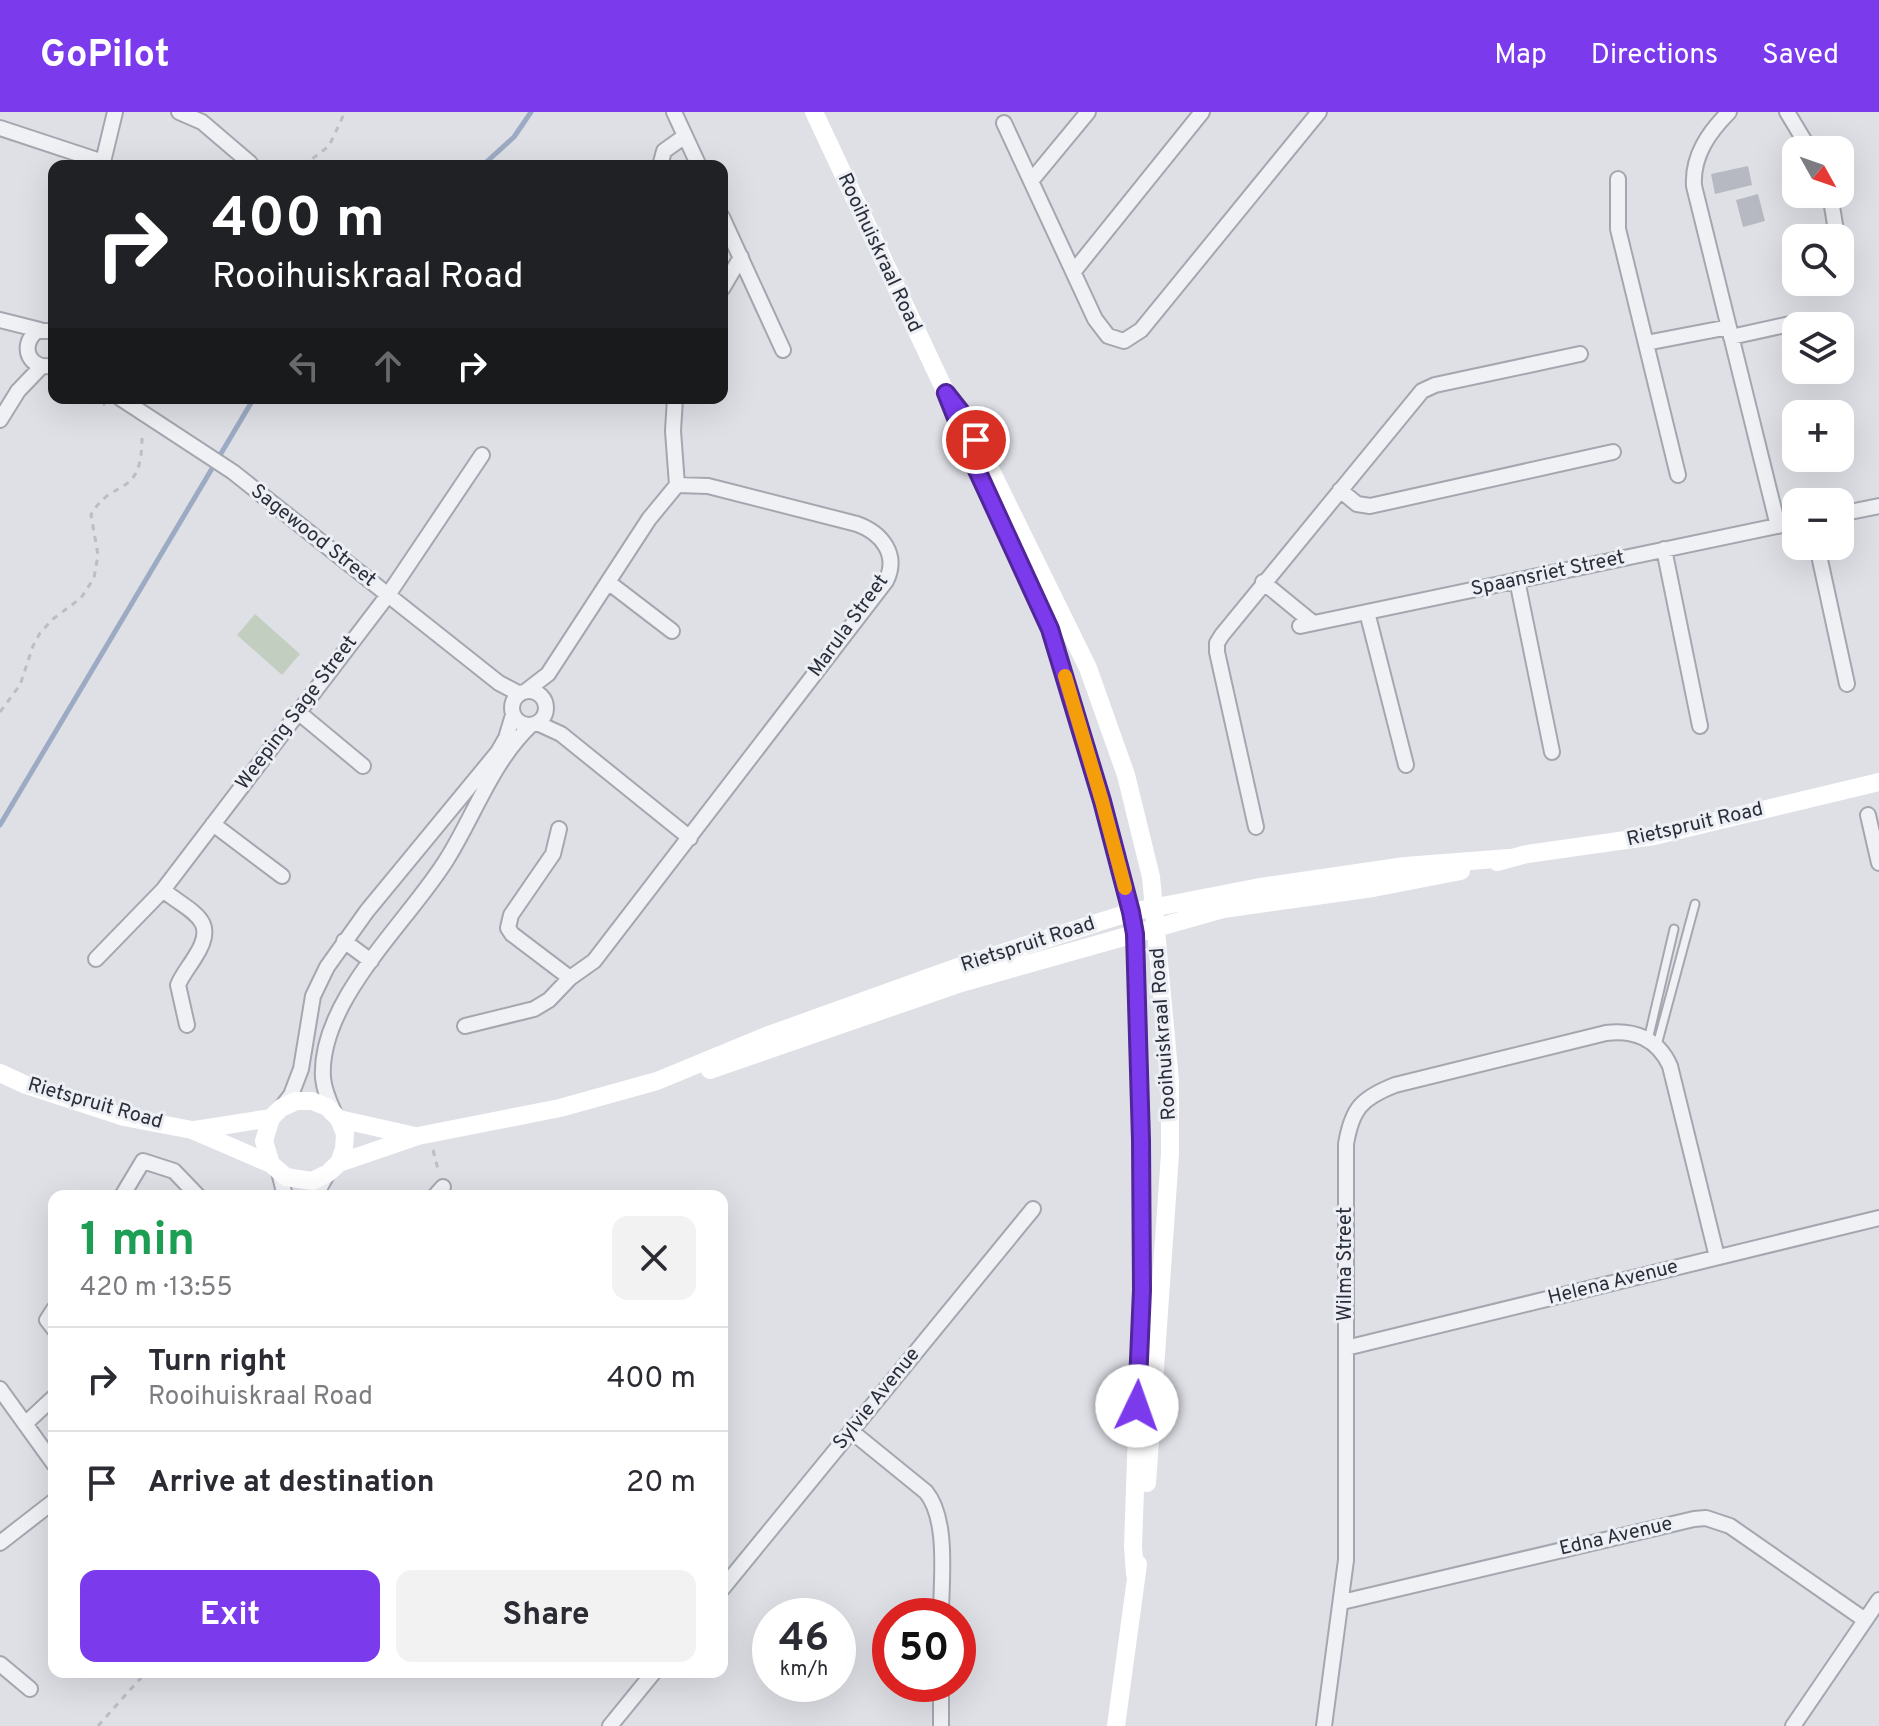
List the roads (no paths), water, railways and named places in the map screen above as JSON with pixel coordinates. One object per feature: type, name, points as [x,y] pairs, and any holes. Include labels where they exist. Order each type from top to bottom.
[{"type":"street","points":[[103,160],[115,112]]},
{"type":"street","points":[[179,112],[202,122],[246,160]]},
{"type":"street","points":[[674,112],[696,160]]},
{"type":"street","name":"Rooihuiskraal Road","points":[[814,112],[946,393],[976,468],[1050,629],[1102,801],[1131,912],[1135,934],[1142,1260],[1135,1574]]},
{"type":"street","points":[[1031,181],[1088,112]]},
{"type":"street","points":[[1074,271],[1202,112]]},
{"type":"street","points":[[1004,123],[1095,319],[1104,333],[1120,341],[1135,336],[1319,112]]},
{"type":"street","points":[[1729,112],[1704,142],[1694,178],[1778,526]]},
{"type":"street","points":[[1787,112],[1802,136]]},
{"type":"street","points":[[0,128],[91,160]]},
{"type":"street","points":[[662,160],[664,151],[685,136]]},
{"type":"street","points":[[1618,179],[1618,229],[1678,475]]},
{"type":"street","points":[[728,230],[783,350]]},
{"type":"street","points":[[728,279],[741,257]]},
{"type":"street","points":[[0,320],[48,329]]},
{"type":"street","points":[[0,320],[27,349],[33,362],[48,364]]},
{"type":"street","points":[[1646,343],[1782,324]]},
{"type":"street","points":[[0,420],[18,391],[32,335],[48,329]]},
{"type":"street","points":[[1256,827],[1217,643],[1412,400],[1427,388],[1580,354]]},
{"type":"street","points":[[18,391],[48,367]]},
{"type":"street","name":"Rooihuiskraal Road","points":[[946,393],[961,412],[976,440],[1088,668],[1126,775],[1151,877],[1155,907],[1170,1081],[1170,1154],[1145,1502],[1116,1726]]},
{"type":"street","name":"Sagewood Street","points":[[129,404],[233,472],[518,701]]},
{"type":"street","points":[[283,1190],[264,1141],[276,1113],[291,1095],[301,1069],[313,996],[320,980],[344,941],[498,752],[518,701],[548,674],[661,502],[677,485],[675,404]]},
{"type":"street","points":[[1340,490],[1357,504],[1370,506],[1613,452]]},
{"type":"street","name":"Weeping Sage Street","points":[[96,959],[163,890],[388,595],[482,455]]},
{"type":"street","name":"Marula Street","points":[[465,1026],[534,1009],[594,961],[886,581],[891,562],[888,550],[878,535],[857,524],[708,486],[677,485]]},
{"type":"street","points":[[1854,511],[1879,506]]},
{"type":"street","name":"Spaansriet Street","points":[[1263,582],[1306,624],[1782,525]]},
{"type":"street","points":[[1664,549],[1700,726]]},
{"type":"street","points":[[1820,560],[1847,684]]},
{"type":"street","points":[[1517,580],[1552,752]]},
{"type":"street","points":[[608,582],[672,631]]},
{"type":"street","points":[[1367,612],[1406,765]]},
{"type":"street","points":[[319,1190],[334,1168],[345,1142],[323,1080],[326,1044],[343,1003],[446,862],[505,755],[534,724],[545,704],[548,674]]},
{"type":"street","points":[[518,701],[536,693],[561,734]]},
{"type":"street","points":[[518,701],[520,723],[534,724],[561,734],[690,838]]},
{"type":"street","points":[[298,712],[363,766]]},
{"type":"street","name":"Rietspruit Road","points":[[657,1081],[766,1036],[958,967],[1131,912],[1260,887],[1405,866],[1509,858],[1625,842],[1879,782]]},
{"type":"street","points":[[1868,815],[1879,863]]},
{"type":"street","points":[[213,824],[282,876]]},
{"type":"street","points":[[559,829],[548,864],[511,915],[508,928],[570,978]]},
{"type":"street","name":"Rietspruit Road","points":[[334,1168],[423,1135],[560,1108],[657,1081],[693,1075],[961,983],[1223,909],[1373,888],[1467,870],[1509,858]]},
{"type":"street","points":[[163,890],[199,919],[206,930],[204,942],[178,985],[187,1025]]},
{"type":"street","points":[[344,941],[371,961]]},
{"type":"street","name":"Wilma Street","points":[[1324,1726],[1342,1602],[1347,1515],[1346,1144],[1352,1118],[1364,1101],[1395,1085],[1606,1033],[1625,1031],[1652,1043]]},
{"type":"street","points":[[1652,1043],[1670,1066],[1717,1257]]},
{"type":"street","name":"Rietspruit Road","points":[[0,1073],[26,1085],[124,1117],[192,1130],[275,1168]]},
{"type":"street","points":[[276,1113],[304,1100],[320,1103],[336,1116]]},
{"type":"street","name":"Rietspruit Road","points":[[192,1130],[242,1125],[276,1113]]},
{"type":"street","name":"Rietspruit Road","points":[[336,1116],[423,1135]]},
{"type":"street","points":[[126,1190],[143,1161],[174,1171],[192,1190]]},
{"type":"street","points":[[275,1168],[286,1177],[303,1181],[321,1178],[334,1168]]},
{"type":"street","name":"Sylvie Avenue","points":[[728,1582],[1033,1209]]},
{"type":"street","name":"Helena Avenue","points":[[1346,1348],[1879,1218]]},
{"type":"street","points":[[0,1389],[48,1456]]},
{"type":"street","points":[[25,1424],[48,1403]]},
{"type":"street","points":[[851,1431],[926,1492],[934,1503],[941,1552],[941,1598]]},
{"type":"street","points":[[0,1543],[48,1506]]},
{"type":"street","name":"Edna Avenue","points":[[1342,1602],[1706,1518],[1730,1526],[1865,1620]]},
{"type":"street","points":[[1793,1726],[1879,1600]]},
{"type":"street","points":[[0,1664],[30,1689]]},
{"type":"street","points":[[610,1726],[649,1678]]},
{"type":"street","points":[[941,1702],[941,1726]]},
{"type":"lane","points":[[1652,1043],[1695,904]]},
{"type":"lane","points":[[1652,1043],[1674,929]]},
{"type":"waterway","points":[[489,160],[514,137],[531,112]]},
{"type":"waterway","points":[[0,825],[250,404]]}]
